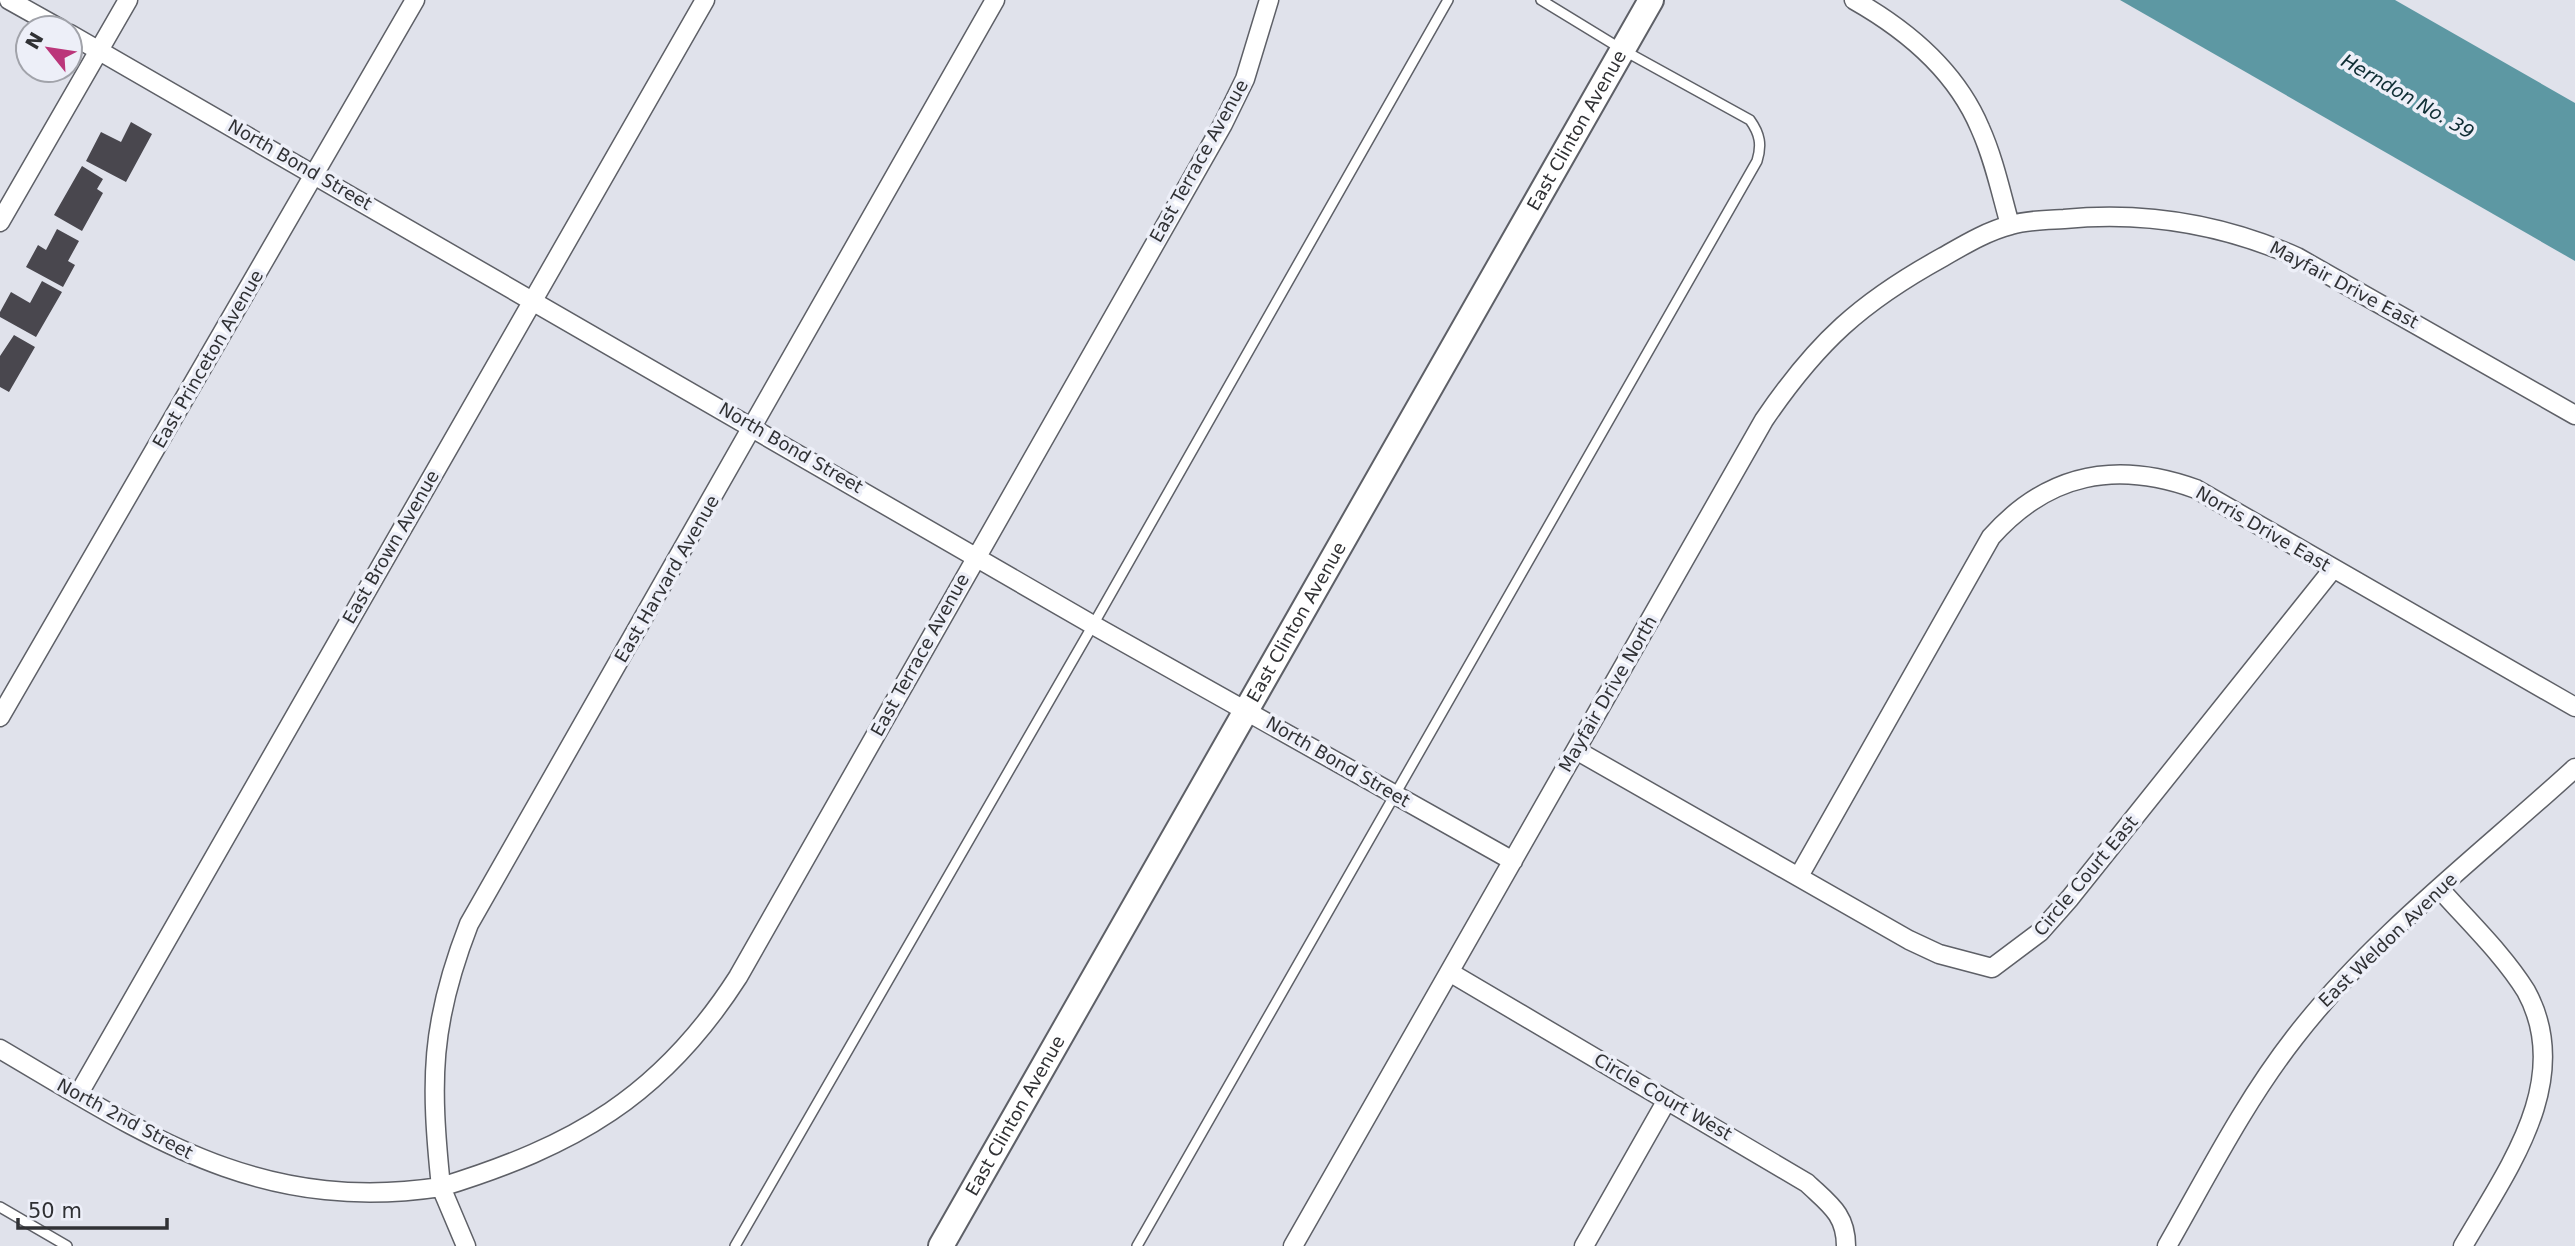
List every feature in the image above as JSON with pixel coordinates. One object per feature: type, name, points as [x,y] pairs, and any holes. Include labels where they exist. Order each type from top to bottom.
[{"type":"main road","name":"East Clinton Avenue","points":[[941,1246],[1651,0]]},
{"type":"street","points":[[9,0],[34,14]]},
{"type":"street","points":[[0,222],[128,0]]},
{"type":"street","name":"East Princeton Avenue","points":[[0,717],[415,0]]},
{"type":"street","name":"East Brown Avenue","points":[[78,1095],[705,0]]},
{"type":"street","name":"East Harvard Avenue","points":[[440,1187],[432,1094],[434,1049],[449,976],[469,924],[995,0]]},
{"type":"street","name":"East Terrace Avenue","points":[[440,1187],[491,1171],[567,1139],[632,1098],[689,1045],[738,977],[1223,124],[1245,79],[1269,0]]},
{"type":"street","points":[[1854,0],[1922,47],[1964,96],[1980,127],[2010,225]]},
{"type":"street","name":"North Bond Street","points":[[84,42],[754,426],[1093,625],[1513,861]]},
{"type":"street","name":"Mayfair Drive East","points":[[2010,225],[2122,216],[2166,218],[2257,239],[2327,272],[2575,415]]},
{"type":"street","name":"Mayfair Drive North","points":[[1293,1246],[1765,420],[1817,349],[1848,318],[1882,292],[1965,245],[2010,225]]},
{"type":"street","name":"Norris Drive East","points":[[1799,876],[1979,555],[2006,520],[2028,501],[2056,485],[2085,477],[2114,473],[2166,478],[2196,489],[2575,707]]},
{"type":"street","name":"Circle Court East","points":[[1576,750],[1909,940],[1939,954],[1992,968],[2040,932],[2070,898],[2333,569]]},
{"type":"street","name":"East Weldon Avenue","points":[[2167,1246],[2236,1125],[2294,1038],[2358,964],[2575,768]]},
{"type":"street","points":[[2440,888],[2524,989],[2539,1019],[2545,1052],[2545,1087],[2532,1127],[2463,1246]]},
{"type":"street","name":"Circle Court West","points":[[1451,973],[1807,1183],[1832,1206],[1846,1226],[1846,1246]]},
{"type":"street","name":"North 2nd Street","points":[[0,1049],[156,1139],[237,1173],[288,1185],[347,1192],[391,1194],[440,1187]]},
{"type":"street","points":[[1584,1246],[1667,1100]]},
{"type":"street","points":[[440,1187],[466,1246]]},
{"type":"lane","points":[[735,1246],[1093,625],[1448,0]]},
{"type":"lane","points":[[1137,1246],[1750,173],[1761,148],[1757,130],[1750,120],[1623,50],[1541,0]]},
{"type":"lane","points":[[0,1207],[67,1246]]},
{"type":"water","name":"Herndon No. 39","points":[[2120,0],[2395,0],[2575,103],[2575,261]]},
{"type":"building","points":[[131,122],[152,134],[126,182],[86,161],[101,132],[121,142]]},
{"type":"building","points":[[82,166],[103,179],[97,189],[103,193],[82,231],[54,215]]},
{"type":"building","points":[[57,229],[79,241],[68,261],[75,265],[63,287],[26,267],[38,245],[46,250]]},
{"type":"building","points":[[42,281],[62,292],[36,337],[0,317],[0,312],[11,292],[30,303]]},
{"type":"building","points":[[14,335],[35,347],[9,392],[0,387],[0,356]]}]
